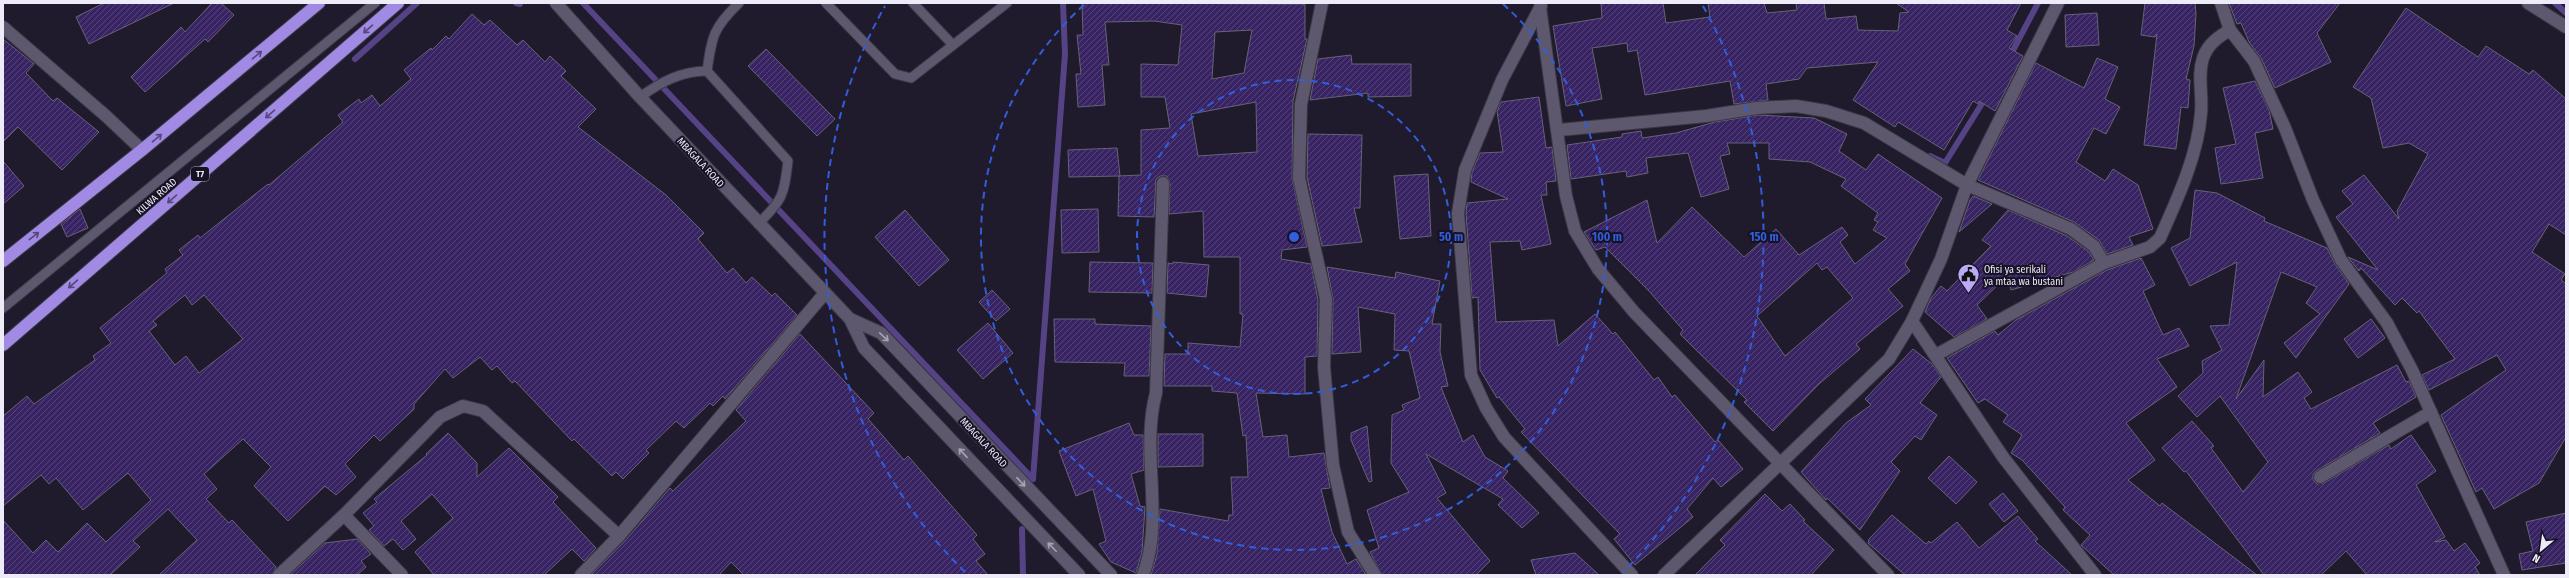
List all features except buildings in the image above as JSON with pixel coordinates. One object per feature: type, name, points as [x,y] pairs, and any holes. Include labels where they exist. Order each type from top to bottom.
[{"type":"highway","points":[[3,261],[142,150],[319,3]]},
{"type":"highway","name":"KILWA ROAD","points":[[3,345],[398,3]]},
{"type":"street","name":"MBAGALA ROAD","points":[[556,3],[640,97],[758,224],[850,319],[864,348],[1079,575]]},
{"type":"street","points":[[1322,3],[1301,104],[1299,178],[1326,298],[1324,367],[1333,465],[1348,532],[1375,575]]},
{"type":"street","points":[[1664,575],[1889,359],[1912,321],[1941,259],[1967,185],[2058,3]]},
{"type":"street","points":[[2221,3],[2230,30],[2254,61],[2285,128],[2313,200],[2341,260],[2387,323],[2431,412],[2504,575]]},
{"type":"street","points":[[2528,3],[2566,27]]},
{"type":"street","points":[[1541,5],[1559,130],[1566,196],[1575,231],[1598,269],[1634,312],[1888,575]]},
{"type":"street","points":[[1541,5],[1502,80],[1465,170],[1458,213],[1471,375],[1486,408],[1504,437],[1632,575]]},
{"type":"street","points":[[3,27],[106,116],[142,150]]},
{"type":"street","points":[[1936,355],[2104,263],[2150,247],[2160,238],[2196,142],[2201,112],[2199,73],[2204,57],[2210,44],[2230,30]]},
{"type":"street","points":[[1559,130],[1706,116],[1757,108],[1796,106],[1826,111],[1864,123],[1967,185],[2071,229],[2094,246],[2104,263]]},
{"type":"street","points":[[1143,575],[1148,557],[1152,516],[1149,450],[1150,415],[1156,393],[1163,183]]},
{"type":"street","points":[[581,575],[619,536],[825,293]]},
{"type":"street","name":"MBAGALA ROAD","points":[[850,319],[881,333],[1111,575]]},
{"type":"street","points":[[1912,321],[2003,457],[2095,575]]},
{"type":"street","points":[[279,575],[344,515],[440,417],[463,406],[483,411],[619,536]]},
{"type":"street","points":[[2320,478],[2431,412]]},
{"type":"street","points":[[344,515],[402,575]]},
{"type":"lane","points":[[3,308],[375,3]]},
{"type":"lane","points":[[707,71],[712,36],[722,19],[739,3]]},
{"type":"lane","points":[[826,3],[895,74],[911,78],[1007,3]]},
{"type":"lane","points":[[913,3],[953,45]]},
{"type":"lane","points":[[640,97],[671,77],[693,71],[707,71],[788,161],[782,196],[776,206],[758,224]]},
{"type":"waterway","points":[[355,59],[417,3]]},
{"type":"waterway","points":[[516,3],[520,4]]},
{"type":"waterway","points":[[583,3],[1033,479]]},
{"type":"waterway","points":[[1033,479],[1065,54],[1063,3]]},
{"type":"waterway","points":[[2010,56],[2038,3]]},
{"type":"waterway","points":[[2555,3],[2566,13]]},
{"type":"waterway","points":[[1930,156],[1945,163],[1986,97]]},
{"type":"waterway","points":[[1022,529],[1023,575]]},
{"type":"place","name":"Ofisi ya serikali ya mtaa wa bustani","points":[[1968,294]]}]
